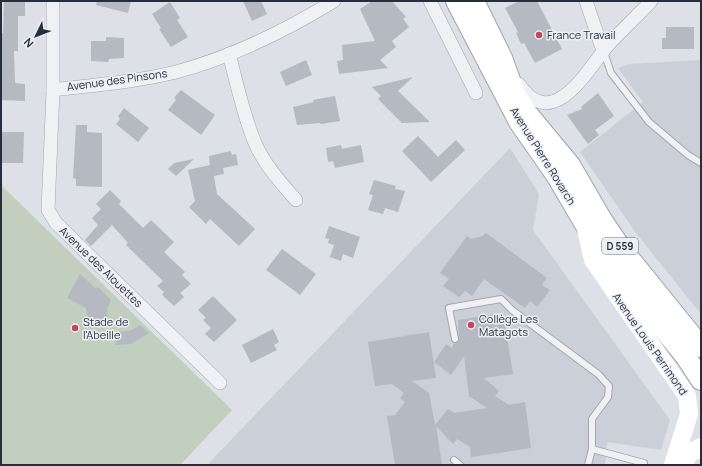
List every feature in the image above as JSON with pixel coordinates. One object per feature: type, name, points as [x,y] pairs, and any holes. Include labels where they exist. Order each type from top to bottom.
[{"type":"main road","name":"Avenue Pierre Rovarch","points":[[456,1],[519,122],[556,175],[586,226],[614,268],[686,357],[701,380]]},
{"type":"main road","name":"Avenue Pierre Rovarch","points":[[474,1],[502,58],[515,94],[527,113],[570,165],[620,248],[701,348]]},
{"type":"street","name":"Avenue des Alouettes","points":[[52,1],[53,90],[48,210],[56,223],[220,383]]},
{"type":"street","name":"Avenue des Pinsons","points":[[53,90],[125,82],[176,72],[229,54],[277,34],[334,1]]},
{"type":"street","points":[[430,1],[476,93]]},
{"type":"street","points":[[586,1],[603,51]]},
{"type":"street","points":[[502,58],[530,99],[537,103],[546,104],[558,100],[564,96],[599,60],[603,51],[651,1]]},
{"type":"street","points":[[229,54],[242,106],[256,144],[278,181],[296,200]]},
{"type":"street","name":"Avenue Louis Perrimond","points":[[586,226],[593,260],[687,396],[689,414],[673,465]]},
{"type":"street","points":[[682,465],[690,453],[701,447]]},
{"type":"lane","points":[[603,51],[611,73],[649,122],[688,155],[701,163]]},
{"type":"lane","points":[[455,339],[449,308],[501,299],[512,310],[598,374],[609,386],[608,397],[592,419],[592,449],[588,465]]},
{"type":"lane","points":[[592,449],[644,463],[644,465]]},
{"type":"lane","points":[[454,460],[460,465]]},
{"type":"shaded area","points":[[701,60],[701,314],[636,233],[580,152],[643,102],[618,68],[629,64]]},
{"type":"shaded area","name":"Collège Les Matagots","points":[[510,148],[539,194],[533,230],[670,420],[661,450],[607,442],[605,465],[211,465],[209,463]]},
{"type":"green space","name":"Stade de l'Abeille","points":[[1,185],[232,410],[180,465],[1,465]]},
{"type":"building","points":[[4,1],[25,1],[25,16],[18,16],[18,51],[14,51],[15,83],[25,84],[25,101],[1,100],[1,33],[3,33]]},
{"type":"building","points":[[97,1],[131,1],[128,13],[96,5]]},
{"type":"building","points":[[243,1],[261,1],[267,14],[252,21]]},
{"type":"building","points":[[372,1],[392,1],[406,17],[403,19],[409,27],[392,41],[396,47],[380,60],[388,68],[339,74],[337,61],[343,60],[342,45],[375,41],[360,9]]},
{"type":"building","points":[[519,1],[537,1],[562,49],[535,63],[524,43],[521,44],[516,33],[518,32],[505,8]]},
{"type":"building","points":[[170,2],[180,18],[177,20],[188,37],[171,47],[159,29],[161,28],[152,14]]},
{"type":"building","points":[[666,27],[694,27],[694,49],[662,49],[662,38],[666,38]]},
{"type":"building","points":[[106,37],[124,38],[124,58],[109,59],[108,62],[91,61],[91,41],[106,41]]},
{"type":"building","points":[[306,60],[312,75],[286,86],[280,72]]},
{"type":"building","points":[[413,77],[398,91],[430,122],[402,123],[378,99],[381,96],[372,87]]},
{"type":"building","points":[[181,90],[215,115],[201,135],[168,110],[176,100],[174,98]]},
{"type":"building","points":[[598,93],[614,116],[595,130],[599,135],[588,144],[567,115],[582,109],[581,107]]},
{"type":"building","points":[[335,96],[340,121],[321,124],[297,125],[293,107],[314,102],[313,100]]},
{"type":"building","points":[[124,108],[149,128],[138,142],[116,124],[120,119],[118,116]]},
{"type":"building","points":[[76,125],[87,125],[87,132],[102,133],[102,187],[76,186],[76,179],[73,178]]},
{"type":"building","points":[[1,132],[24,132],[23,163],[1,163]]},
{"type":"building","points":[[418,136],[438,157],[456,140],[465,150],[431,182],[402,151]]},
{"type":"building","points":[[341,145],[342,149],[361,145],[364,162],[335,168],[333,161],[328,162],[326,148]]},
{"type":"building","points":[[231,151],[232,155],[236,154],[238,165],[223,168],[224,174],[214,176],[217,194],[255,229],[239,246],[210,219],[206,224],[189,207],[195,201],[188,170],[210,165],[209,156]]},
{"type":"building","points":[[194,159],[176,176],[168,169],[174,163]]},
{"type":"building","points":[[374,180],[396,186],[395,189],[405,191],[398,212],[385,208],[383,214],[368,210],[373,195],[369,194]]},
{"type":"building","points":[[110,190],[121,201],[119,204],[143,228],[151,220],[174,242],[164,252],[185,272],[182,275],[191,284],[180,293],[184,297],[174,306],[162,295],[164,292],[157,286],[163,281],[126,245],[128,243],[112,225],[91,246],[85,240],[98,225],[92,218],[101,209],[96,204]]},
{"type":"building","points":[[329,226],[360,237],[353,258],[343,254],[341,261],[330,257],[334,245],[328,243],[329,239],[325,238]]},
{"type":"building","points":[[486,233],[547,278],[542,285],[550,290],[537,307],[530,301],[525,308],[484,279],[472,296],[465,291],[459,297],[443,286],[449,279],[440,273],[467,236],[471,239],[483,236]]},
{"type":"building","points":[[282,249],[316,274],[300,295],[266,270]]},
{"type":"building","points":[[80,274],[96,289],[98,287],[111,300],[107,309],[108,319],[89,326],[86,308],[67,298]]},
{"type":"building","points":[[213,296],[237,320],[214,342],[205,334],[211,328],[203,320],[206,318],[198,310]]},
{"type":"building","points":[[503,313],[513,374],[484,378],[499,391],[495,396],[509,405],[525,402],[531,448],[471,457],[470,447],[457,439],[453,444],[436,426],[442,465],[395,465],[387,416],[395,415],[405,402],[400,398],[404,393],[392,384],[375,386],[368,342],[429,332],[436,378],[412,381],[429,393],[435,425],[448,409],[454,413],[487,408],[469,396],[464,356],[451,375],[434,362],[446,344],[452,348],[454,343],[459,341],[458,320]]},
{"type":"building","points":[[140,325],[149,333],[131,344],[115,345],[118,332],[132,330]]},
{"type":"building","points":[[273,329],[279,342],[274,345],[277,350],[251,363],[242,345]]},
{"type":"place","name":"France Travail","points":[[539,35]]},
{"type":"place","name":"Collège Les Matagots","points":[[471,325]]},
{"type":"place","name":"Stade de l'Abeille","points":[[75,328]]}]
